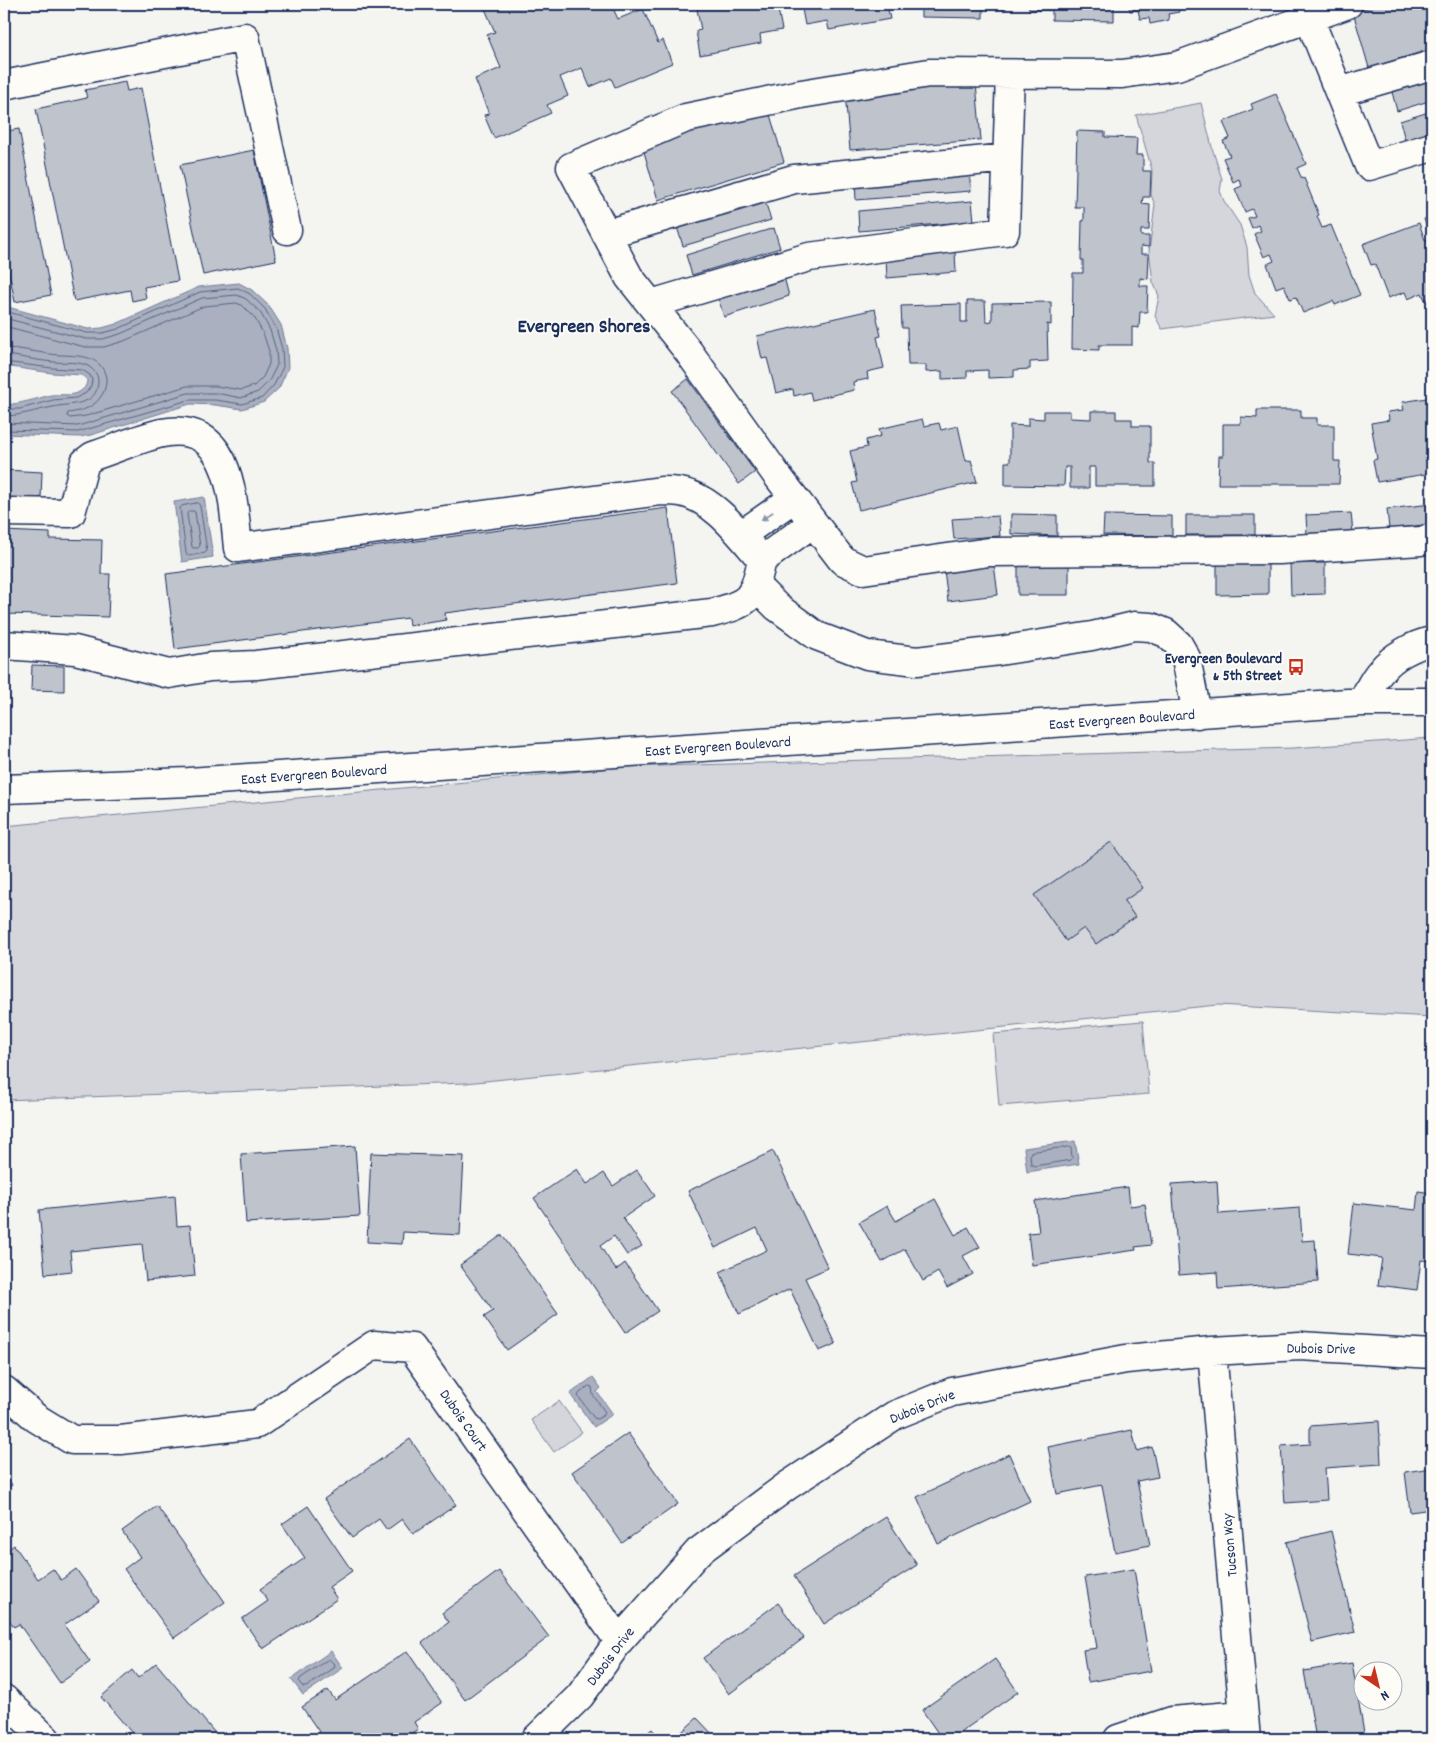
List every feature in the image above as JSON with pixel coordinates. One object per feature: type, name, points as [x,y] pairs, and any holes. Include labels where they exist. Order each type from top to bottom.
[{"type":"street","points":[[1348,4],[1177,66],[1122,74],[930,73],[801,94],[686,118],[571,167],[629,277],[688,351],[794,498],[842,560],[863,570],[989,552],[1279,550],[1421,541],[1432,538]]},
{"type":"street","points":[[1309,18],[1369,166],[1432,147]]},
{"type":"street","points":[[4,85],[245,37],[288,230]]},
{"type":"street","points":[[1339,92],[1432,65]]},
{"type":"street","points":[[651,304],[809,256],[1005,231],[1010,74]]},
{"type":"street","points":[[606,234],[794,179],[1007,158]]},
{"type":"street","points":[[4,512],[71,513],[85,462],[93,456],[162,433],[184,432],[207,443],[224,463],[231,486],[238,548],[661,491],[681,492],[705,501],[741,535],[762,560]]},
{"type":"street","points":[[741,535],[794,498]]},
{"type":"street","points":[[4,646],[75,650],[169,674],[210,667],[256,665],[712,613],[744,603],[756,586],[762,560],[813,522]]},
{"type":"street","points":[[756,586],[777,607],[817,636],[868,655],[907,660],[999,651],[1092,636],[1134,626],[1151,627],[1166,633],[1178,644],[1186,658],[1197,714]]},
{"type":"street","points":[[1362,702],[1380,671],[1397,656],[1425,642],[1432,641]]},
{"type":"street","name":"East Evergreen Boulevard","points":[[4,789],[189,782],[1362,702],[1432,702]]},
{"type":"street","name":"Dubois Court","points":[[4,1390],[36,1418],[72,1440],[121,1440],[257,1424],[374,1345],[412,1348],[619,1641]]},
{"type":"street","name":"Dubois Drive","points":[[536,1739],[580,1696],[619,1641],[698,1552],[787,1486],[895,1415],[952,1392],[1126,1359],[1212,1350],[1300,1346],[1432,1354]]},
{"type":"street","name":"Tucson Way","points":[[1212,1350],[1245,1727]]},
{"type":"street","points":[[4,1699],[46,1739]]},
{"type":"street","points":[[1118,1739],[1172,1721],[1245,1727]]},
{"type":"shaded area","points":[[1201,103],[1222,179],[1220,191],[1224,201],[1240,225],[1247,247],[1249,275],[1255,293],[1274,314],[1162,329],[1155,316],[1159,296],[1153,282],[1149,251],[1155,205],[1151,195],[1152,170],[1136,115]]},
{"type":"shaded area","points":[[1432,738],[1432,1017],[1217,1005],[466,1083],[4,1100],[4,826],[623,767],[1293,748]]},
{"type":"shaded area","points":[[1143,1021],[1149,1094],[999,1106],[993,1034]]},
{"type":"shaded area","points":[[559,1401],[582,1432],[554,1452],[531,1420]]},
{"type":"water","points":[[239,283],[252,290],[269,306],[281,325],[287,348],[288,368],[279,388],[264,402],[242,409],[190,404],[91,435],[79,437],[4,434],[4,405],[51,395],[75,394],[84,388],[87,379],[81,375],[4,366],[4,306],[88,329],[102,328],[116,324],[199,287]]},
{"type":"water","points":[[204,497],[213,557],[182,562],[174,502]]},
{"type":"water","points":[[1075,1141],[1079,1164],[1027,1172],[1024,1148]]},
{"type":"water","points":[[593,1377],[601,1388],[597,1392],[613,1414],[594,1427],[570,1394]]},
{"type":"water","points":[[331,1651],[343,1668],[303,1695],[291,1679]]},
{"type":"building","points":[[483,4],[611,4],[618,19],[643,9],[658,43],[663,40],[672,63],[615,87],[611,78],[590,87],[582,68],[560,77],[568,96],[547,105],[551,113],[494,138],[484,115],[489,114],[475,79],[501,68],[487,35],[495,32]]},
{"type":"building","points":[[696,4],[801,4],[778,9],[782,30],[760,34],[761,43],[700,55],[696,31],[701,30]]},
{"type":"building","points":[[801,4],[887,4],[890,19],[829,30],[827,21],[805,25]]},
{"type":"building","points":[[921,4],[1006,4],[1006,9],[983,8],[983,18],[921,17]]},
{"type":"building","points":[[1029,4],[1114,4],[1114,21],[1052,20],[1052,10],[1029,10]]},
{"type":"building","points":[[1129,4],[1177,4],[1179,12],[1168,14],[1169,20],[1150,24],[1149,18],[1140,19],[1138,10],[1130,11]]},
{"type":"building","points":[[1380,4],[1432,4],[1432,49],[1369,68],[1353,12]]},
{"type":"building","points":[[1432,80],[1432,100],[1397,111],[1392,92]]},
{"type":"building","points":[[125,82],[127,91],[141,88],[178,281],[144,287],[146,298],[132,301],[130,290],[74,301],[36,109],[87,98],[85,90]]},
{"type":"building","points":[[976,83],[981,140],[850,150],[845,93]]},
{"type":"building","points":[[1276,94],[1306,164],[1297,168],[1302,179],[1304,178],[1319,215],[1317,216],[1322,228],[1331,225],[1360,295],[1335,305],[1333,301],[1303,313],[1296,297],[1290,299],[1284,285],[1276,288],[1267,264],[1274,261],[1271,254],[1264,257],[1254,234],[1261,231],[1258,225],[1252,228],[1248,218],[1255,216],[1252,209],[1245,212],[1235,189],[1242,186],[1239,179],[1233,182],[1223,158],[1230,156],[1223,141],[1230,138],[1223,122],[1253,109],[1251,104]]},
{"type":"building","points":[[768,108],[784,162],[658,200],[642,145]]},
{"type":"building","points":[[1432,111],[1432,132],[1405,140],[1400,121]]},
{"type":"building","points":[[4,116],[7,131],[19,129],[51,295],[15,302],[8,267],[4,268]]},
{"type":"building","points":[[1077,131],[1105,132],[1105,137],[1137,138],[1136,155],[1143,155],[1143,171],[1151,171],[1150,197],[1143,197],[1142,204],[1150,205],[1149,230],[1141,230],[1141,236],[1149,236],[1149,247],[1141,246],[1141,254],[1149,254],[1148,279],[1140,278],[1140,286],[1148,286],[1147,312],[1140,312],[1139,328],[1132,327],[1132,345],[1099,345],[1099,350],[1072,349],[1073,273],[1083,273],[1083,260],[1081,260],[1084,207],[1075,207]]},
{"type":"building","points":[[254,150],[276,260],[203,275],[180,165]]},
{"type":"building","points":[[969,171],[971,191],[856,200],[855,180]]},
{"type":"building","points":[[765,201],[771,220],[683,246],[677,227]]},
{"type":"building","points":[[972,201],[974,221],[859,231],[858,211]]},
{"type":"building","points":[[1432,216],[1432,297],[1425,300],[1422,293],[1408,299],[1405,292],[1388,298],[1375,264],[1371,265],[1363,244],[1419,223],[1425,240],[1431,239],[1424,219]]},
{"type":"building","points":[[774,228],[780,248],[692,275],[686,255]]},
{"type":"building","points":[[955,252],[956,272],[887,278],[886,258]]},
{"type":"building","points":[[784,277],[789,296],[724,317],[718,298]]},
{"type":"building","points":[[967,301],[985,301],[986,322],[992,321],[992,303],[1051,302],[1051,325],[1047,324],[1048,361],[1030,362],[1030,369],[1014,370],[1014,377],[988,378],[988,370],[967,371],[967,378],[942,379],[942,371],[926,372],[926,365],[908,365],[907,328],[902,328],[901,306],[961,304],[961,322],[967,322]]},
{"type":"building","points":[[875,309],[881,336],[877,337],[884,368],[867,372],[868,379],[853,382],[854,390],[812,400],[810,392],[794,396],[793,389],[776,393],[767,358],[762,359],[757,336]]},
{"type":"building","points":[[688,379],[755,472],[739,484],[672,391]]},
{"type":"building","points":[[1427,398],[1429,405],[1432,405],[1432,473],[1377,482],[1373,460],[1377,459],[1371,423],[1389,420],[1388,412],[1404,410],[1402,402]]},
{"type":"building","points":[[1257,410],[1301,410],[1301,418],[1317,418],[1317,425],[1334,425],[1334,461],[1340,461],[1339,484],[1218,484],[1219,456],[1223,456],[1223,424],[1241,424],[1241,417],[1257,418]]},
{"type":"building","points":[[1044,411],[1070,411],[1070,418],[1091,419],[1091,411],[1116,411],[1116,419],[1132,419],[1132,426],[1150,426],[1150,463],[1155,463],[1155,486],[1095,486],[1095,467],[1089,467],[1089,488],[1070,488],[1070,467],[1065,467],[1064,486],[1005,485],[1005,462],[1010,462],[1010,425],[1028,426],[1028,418],[1044,419]]},
{"type":"building","points":[[922,419],[924,426],[939,423],[941,430],[958,426],[966,461],[971,460],[977,482],[859,510],[852,483],[857,482],[850,451],[867,447],[866,440],[881,436],[879,429]]},
{"type":"building","points":[[4,470],[42,472],[41,499],[4,498]]},
{"type":"building","points":[[1432,504],[1432,524],[1389,529],[1387,509]]},
{"type":"building","points":[[668,508],[677,583],[445,613],[446,620],[409,626],[408,618],[175,649],[166,574]]},
{"type":"building","points":[[1351,513],[1353,533],[1307,535],[1306,515]]},
{"type":"building","points":[[1011,514],[1057,515],[1057,536],[1011,534]]},
{"type":"building","points":[[1104,515],[1172,516],[1172,536],[1103,535]]},
{"type":"building","points":[[1186,515],[1255,515],[1255,535],[1186,535]]},
{"type":"building","points":[[998,516],[1000,536],[954,539],[952,519]]},
{"type":"building","points":[[4,531],[50,533],[50,539],[102,540],[101,574],[110,574],[108,617],[4,614]]},
{"type":"building","points":[[1018,563],[1069,563],[1069,595],[1018,595]]},
{"type":"building","points":[[1217,563],[1268,563],[1268,594],[1217,595]]},
{"type":"building","points":[[1290,563],[1325,563],[1325,594],[1291,595]]},
{"type":"building","points":[[994,564],[998,595],[948,601],[944,570]]},
{"type":"building","points":[[32,665],[64,666],[64,691],[31,690]]},
{"type":"building","points":[[1111,842],[1143,888],[1124,901],[1135,917],[1096,944],[1084,928],[1066,941],[1034,895]]},
{"type":"building","points":[[355,1146],[360,1216],[246,1223],[241,1154]]},
{"type":"building","points":[[773,1151],[828,1268],[805,1278],[836,1344],[819,1351],[790,1289],[739,1314],[720,1272],[767,1250],[757,1228],[715,1248],[688,1191]]},
{"type":"building","points":[[371,1153],[464,1156],[460,1235],[403,1232],[402,1244],[367,1242]]},
{"type":"building","points":[[577,1169],[587,1184],[604,1173],[613,1186],[637,1170],[655,1196],[623,1218],[642,1246],[627,1255],[614,1236],[600,1246],[616,1270],[625,1263],[658,1311],[625,1333],[534,1198]]},
{"type":"building","points":[[1217,1181],[1219,1214],[1300,1208],[1302,1241],[1315,1240],[1318,1282],[1218,1289],[1217,1272],[1179,1275],[1172,1184]]},
{"type":"building","points":[[1128,1187],[1130,1206],[1145,1204],[1151,1245],[1135,1247],[1136,1250],[1032,1265],[1028,1233],[1039,1232],[1035,1201]]},
{"type":"building","points":[[1418,1191],[1432,1193],[1432,1261],[1421,1260],[1417,1290],[1378,1285],[1382,1258],[1348,1254],[1354,1203],[1416,1210]]},
{"type":"building","points":[[175,1196],[177,1226],[190,1225],[195,1276],[146,1281],[142,1244],[70,1251],[72,1271],[45,1274],[39,1210]]},
{"type":"building","points":[[935,1199],[955,1235],[968,1227],[980,1247],[963,1256],[973,1274],[947,1288],[938,1272],[923,1281],[905,1249],[882,1262],[859,1222],[887,1206],[896,1221]]},
{"type":"building","points":[[502,1235],[558,1314],[507,1350],[484,1317],[493,1311],[460,1265]]},
{"type":"building","points":[[1379,1421],[1381,1464],[1325,1468],[1327,1500],[1285,1503],[1281,1446],[1310,1444],[1310,1426]]},
{"type":"building","points":[[1132,1430],[1137,1451],[1152,1447],[1158,1477],[1137,1481],[1150,1545],[1115,1552],[1102,1485],[1057,1494],[1048,1447]]},
{"type":"building","points":[[628,1433],[678,1504],[622,1543],[572,1472]]},
{"type":"building","points":[[410,1439],[456,1505],[413,1534],[402,1519],[387,1530],[379,1519],[352,1538],[324,1499]]},
{"type":"building","points":[[1009,1454],[1030,1501],[938,1544],[917,1497]]},
{"type":"building","points":[[1432,1468],[1432,1509],[1410,1512],[1405,1472]]},
{"type":"building","points":[[4,1473],[12,1485],[4,1491]]},
{"type":"building","points":[[157,1506],[225,1602],[174,1638],[124,1569],[140,1557],[122,1531]]},
{"type":"building","points":[[308,1506],[352,1571],[329,1587],[337,1599],[263,1649],[242,1619],[268,1601],[260,1589],[305,1558],[282,1524]]},
{"type":"building","points":[[886,1517],[917,1565],[824,1624],[794,1576]]},
{"type":"building","points":[[1331,1531],[1355,1632],[1312,1642],[1287,1542]]},
{"type":"building","points":[[14,1545],[38,1579],[53,1569],[61,1580],[76,1569],[99,1601],[64,1625],[90,1662],[60,1683],[19,1624],[14,1627],[4,1612],[4,1553]]},
{"type":"building","points":[[1134,1569],[1151,1671],[1088,1682],[1083,1650],[1097,1648],[1085,1577]]},
{"type":"building","points":[[499,1571],[549,1637],[465,1700],[422,1643],[449,1622],[442,1613]]},
{"type":"building","points":[[778,1603],[804,1638],[729,1694],[703,1658]]},
{"type":"building","points":[[407,1651],[442,1703],[414,1722],[418,1729],[402,1739],[324,1739],[302,1707],[328,1690],[335,1700]]},
{"type":"building","points":[[995,1659],[1018,1692],[951,1739],[942,1739],[922,1710]]},
{"type":"building","points":[[156,1663],[220,1739],[164,1739],[162,1737],[158,1739],[137,1739],[101,1697],[132,1670],[138,1678]]},
{"type":"building","points":[[1352,1663],[1354,1675],[1354,1710],[1360,1710],[1365,1739],[1316,1739],[1304,1671]]},
{"type":"building","points":[[697,1718],[717,1739],[674,1739]]},
{"type":"building","points":[[652,1729],[661,1739],[640,1739]]},
{"type":"place","name":"Evergreen Boulevard & 5th Street","points":[[1296,667]]},
{"type":"district","name":"Evergreen Shores","points":[[584,325]]}]
